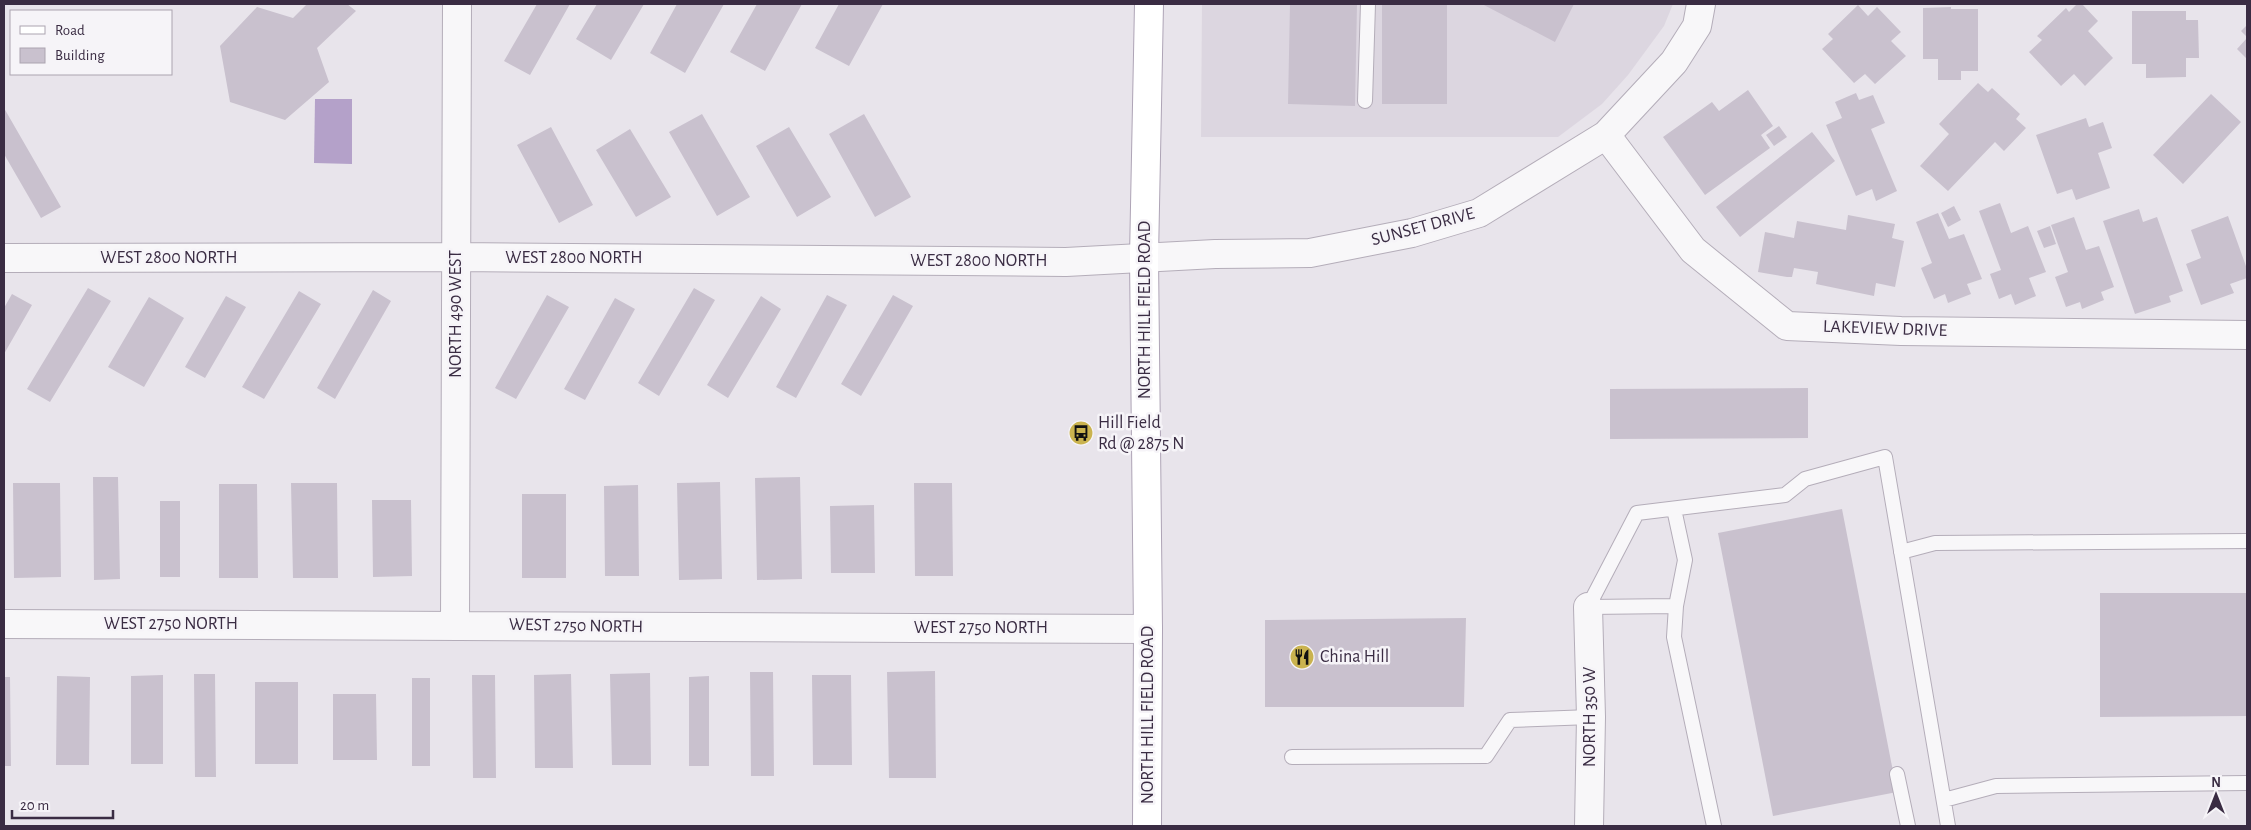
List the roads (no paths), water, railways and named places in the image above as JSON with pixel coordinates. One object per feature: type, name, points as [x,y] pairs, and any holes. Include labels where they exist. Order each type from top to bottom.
[{"type":"main road","name":"NORTH HILL FIELD ROAD","points":[[1147,826],[1148,629],[1144,258],[1149,4]]},
{"type":"street","name":"NORTH 490 WEST","points":[[455,624],[457,4]]},
{"type":"street","name":"SUNSET DRIVE","points":[[1144,258],[1310,253],[1412,233],[1479,213],[1606,135],[1674,62],[1697,26],[1701,4]]},
{"type":"street","name":"LAKEVIEW DRIVE","points":[[1606,135],[1693,250],[1787,326],[1901,331],[2247,335]]},
{"type":"street","name":"WEST 2800 NORTH","points":[[4,258],[456,258],[1066,262],[1144,258]]},
{"type":"street","name":"NORTH 350 W","points":[[1588,608],[1591,717],[1589,826]]},
{"type":"street","name":"WEST 2750 NORTH","points":[[4,624],[455,624],[1148,629]]},
{"type":"lane","points":[[1365,101],[1368,4]]},
{"type":"lane","points":[[1676,606],[1588,608],[1637,513],[1785,495],[1805,479],[1885,457],[1948,826]]},
{"type":"lane","points":[[1674,509],[1685,560],[1676,606],[1674,637],[1714,826]]},
{"type":"lane","points":[[1901,552],[1934,543],[2247,542]]},
{"type":"lane","points":[[1292,757],[1486,756],[1510,720],[1591,717]]},
{"type":"lane","points":[[1898,774],[1908,826]]},
{"type":"lane","points":[[1944,800],[1996,786],[2247,783]]},
{"type":"place","name":"Hill Field Rd @ 2875 N","points":[[1081,433]]},
{"type":"place","name":"China Hill","points":[[1302,657]]}]
